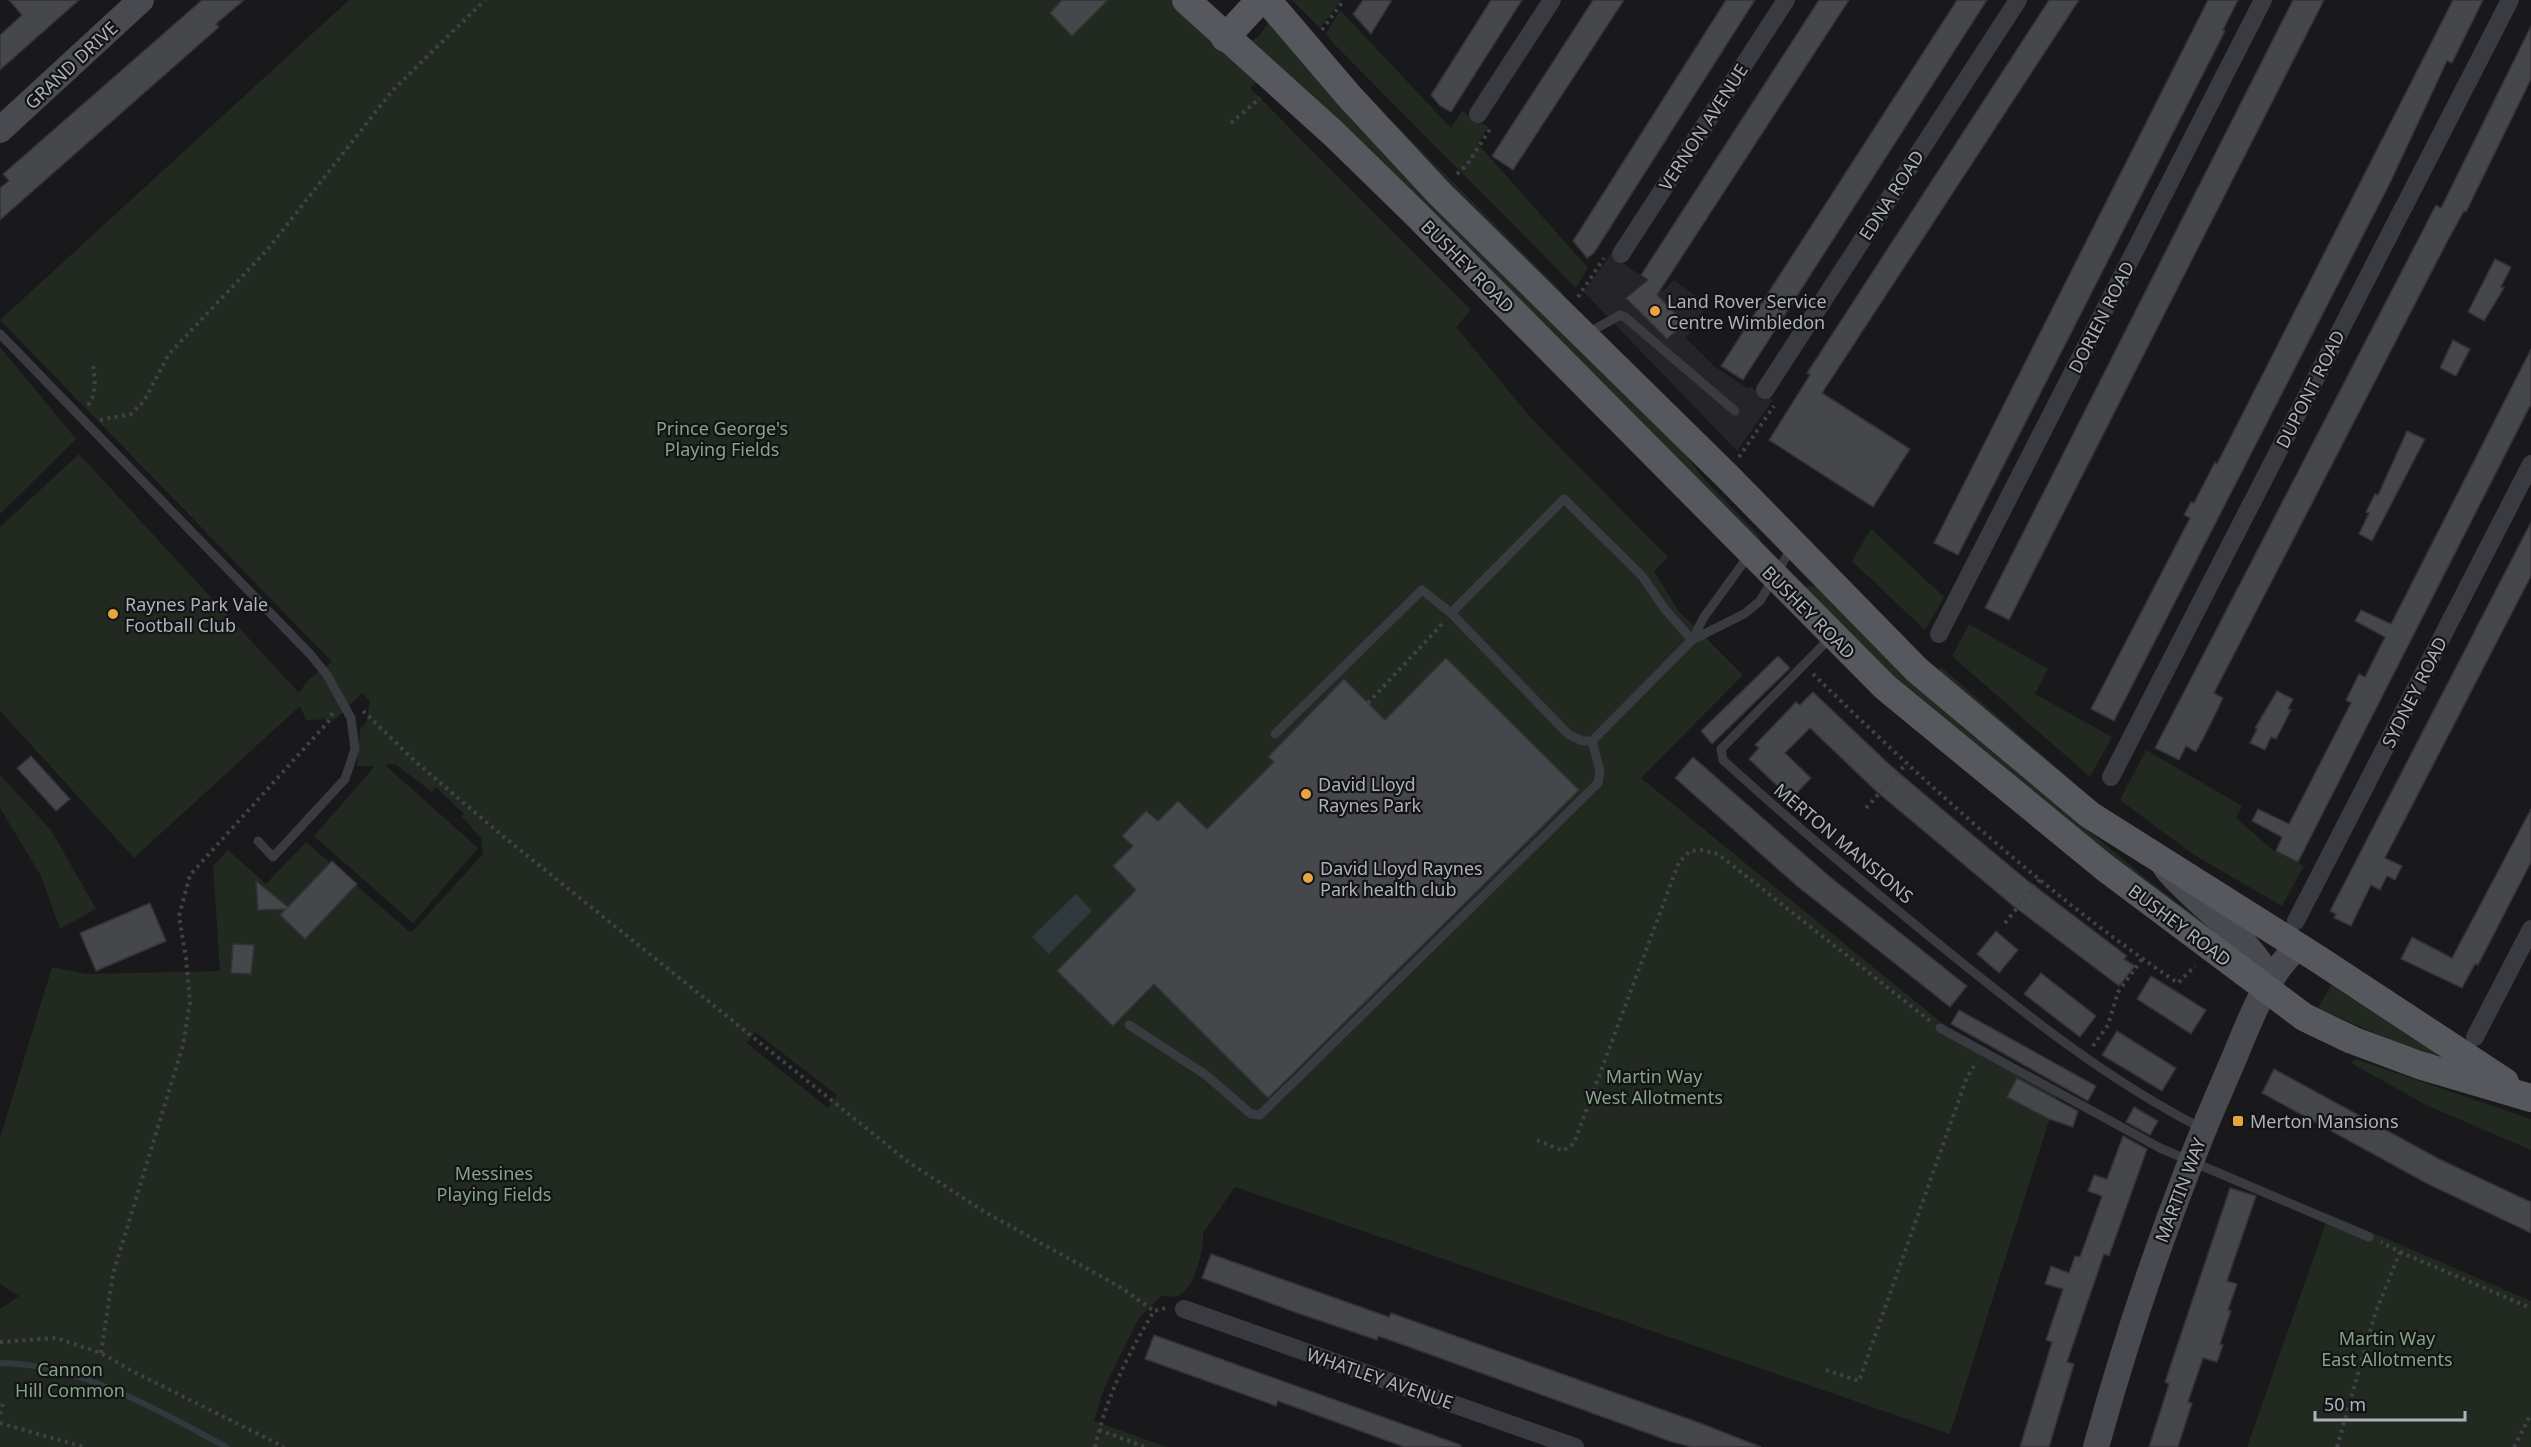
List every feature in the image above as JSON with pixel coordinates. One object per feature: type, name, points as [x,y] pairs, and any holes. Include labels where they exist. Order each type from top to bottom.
[{"type":"main road","name":"GRAND DRIVE","points":[[0,130],[140,0]]},
{"type":"main road","name":"BUSHEY ROAD","points":[[1186,0],[1225,38],[1334,134],[1417,215],[1885,687],[2095,860],[2268,986],[2304,1017],[2352,1040],[2428,1068],[2528,1096]]},
{"type":"main road","points":[[1225,38],[1260,0]]},
{"type":"main road","name":"BUSHEY ROAD","points":[[1267,0],[1349,96],[1439,193],[1794,544],[1917,670],[1952,701],[2090,815],[2161,863],[2297,934],[2528,1096]]},
{"type":"main road","name":"BUSHEY ROAD","points":[[2161,863],[2179,885],[2262,961],[2268,986]]},
{"type":"main road","name":"MARTIN WAY","points":[[2096,1447],[2132,1324],[2190,1161],[2268,986],[2297,934]]},
{"type":"street","points":[[1478,114],[1552,0]]},
{"type":"street","name":"VERNON AVENUE","points":[[1621,254],[1786,0]]},
{"type":"street","name":"EDNA ROAD","points":[[1765,390],[2018,0]]},
{"type":"street","name":"DORIEN ROAD","points":[[1939,634],[2263,0]]},
{"type":"street","name":"DUPONT ROAD","points":[[2111,777],[2510,0]]},
{"type":"street","name":"SYDNEY ROAD","points":[[2297,934],[2531,464]]},
{"type":"street","points":[[2475,1037],[2531,929]]},
{"type":"street","name":"WHATLEY AVENUE","points":[[1184,1309],[1575,1447]]},
{"type":"lane","points":[[1583,336],[1620,315],[1625,317],[1735,411]]},
{"type":"lane","points":[[0,334],[310,654],[338,694],[351,718],[355,749],[345,779],[273,857],[258,841]]},
{"type":"lane","points":[[1451,613],[1564,500],[1642,576],[1664,608],[1692,640]]},
{"type":"lane","points":[[1692,640],[1744,614],[1760,601],[1794,544]]},
{"type":"lane","points":[[1275,734],[1422,590],[1451,613],[1549,717],[1568,734],[1582,741],[1592,741],[1692,640],[1704,616],[1750,553]]},
{"type":"lane","name":"MERTON MANSIONS","points":[[1832,636],[1721,749],[1723,760],[1797,827],[1996,991],[2084,1059],[2203,1129]]},
{"type":"lane","points":[[1129,1025],[1206,1075],[1251,1114],[1260,1114],[1598,783],[1600,771],[1592,741]]},
{"type":"lane","points":[[1940,1028],[2057,1094],[2190,1161],[2369,1237]]},
{"type":"path","points":[[85,422],[131,414],[144,401],[169,354],[268,249],[392,91],[484,0]]},
{"type":"path","points":[[1326,39],[1321,33],[1344,0]]},
{"type":"path","points":[[1231,123],[1275,83]]},
{"type":"path","points":[[1457,174],[1471,159],[1493,123],[1478,114]]},
{"type":"path","points":[[1576,300],[1609,251],[1621,254]]},
{"type":"path","points":[[71,408],[82,409],[91,402],[95,377],[93,364]]},
{"type":"path","points":[[1735,462],[1778,400],[1776,396],[1765,390]]},
{"type":"path","points":[[1368,703],[1451,613]]},
{"type":"path","points":[[1804,665],[1906,764],[2041,879],[2142,959],[2178,983],[2195,966]]},
{"type":"path","points":[[101,1353],[113,1274],[183,1045],[190,1002],[179,916],[190,875],[328,722],[336,707],[338,694],[372,718],[417,763],[499,833],[907,1161],[982,1211],[1120,1287],[1154,1311],[1134,1345],[1105,1406],[1095,1447]]},
{"type":"path","points":[[1866,808],[1906,764]]},
{"type":"path","points":[[1537,1140],[1563,1151],[1574,1143],[1679,862],[1690,851],[1701,850],[1718,854],[1940,1028]]},
{"type":"path","points":[[2005,923],[2041,879]]},
{"type":"path","points":[[2084,1059],[2108,1025],[2118,992],[2142,959]]},
{"type":"path","points":[[1826,1370],[1859,1381],[1967,1077],[1982,1052]]},
{"type":"path","points":[[2369,1237],[2531,1308]]},
{"type":"path","points":[[2337,1447],[2375,1314],[2400,1252]]},
{"type":"path","points":[[0,1342],[56,1338],[101,1353],[132,1371],[284,1447]]},
{"type":"path","points":[[0,1414],[4,1400]]},
{"type":"path","points":[[2514,1447],[2531,1414]]},
{"type":"path","points":[[0,1423],[83,1447]]},
{"type":"path","points":[[1099,1430],[1145,1447]]},
{"type":"shaded area","name":"Land Rover Service Centre Wimbledon","points":[[1611,254],[1662,292],[1674,280],[1707,304],[1686,338],[1714,366],[1747,388],[1751,387],[1773,400],[1737,451],[1584,292]]},
{"type":"shaded area","points":[[1076,894],[1092,911],[1049,954],[1032,937]]},
{"type":"green space","points":[[349,0],[1177,0],[1259,80],[1250,88],[1471,310],[1456,327],[1531,418],[1668,557],[1654,571],[1678,610],[1743,675],[1641,778],[1943,1024],[2059,1089],[1950,1434],[1235,1187],[1203,1233],[1198,1267],[1190,1285],[1180,1295],[1161,1296],[1139,1318],[1104,1389],[1094,1421],[1167,1447],[0,1447],[0,1309],[19,1296],[0,1284],[0,1138],[52,967],[87,974],[220,971],[213,866],[228,850],[266,884],[306,842],[411,933],[483,854],[481,838],[461,816],[464,814],[436,787],[432,792],[395,764],[385,765],[478,848],[413,923],[314,836],[375,766],[357,766],[360,728],[366,723],[370,701],[362,693],[336,719],[306,720],[300,706],[134,858],[0,711],[0,527],[79,454],[299,693],[307,681],[332,662],[0,320]],"holes":[[[755,1032],[837,1095],[828,1108],[747,1043]]]},
{"type":"green space","points":[[1292,0],[1341,0],[1320,28]]},
{"type":"green space","points":[[1340,10],[1451,128],[1462,111],[1488,127],[1478,144],[1588,268],[1576,288],[1330,40],[1326,33]]},
{"type":"green space","points":[[1270,20],[1675,441],[1704,479],[1759,536],[1761,545],[1250,42],[1259,36]]},
{"type":"green space","points":[[1392,121],[1564,294],[1553,293],[1450,192]]},
{"type":"green space","points":[[0,347],[76,439],[0,514]]},
{"type":"green space","points":[[1871,529],[1944,597],[1925,630],[1852,561]]},
{"type":"green space","points":[[1815,586],[2008,764],[2148,880],[2240,950],[2142,882],[1904,687],[1800,587]]},
{"type":"green space","points":[[1969,624],[2048,669],[2035,694],[2112,737],[2090,777],[1952,656]]},
{"type":"green space","points":[[1941,667],[2085,792],[1937,671]]},
{"type":"green space","points":[[2146,750],[2242,806],[2236,818],[2273,850],[2304,866],[2282,906],[2194,855],[2120,800]]},
{"type":"green space","points":[[0,775],[51,830],[96,909],[60,929],[41,876],[0,808]]},
{"type":"green space","points":[[2331,985],[2438,1053],[2434,1059],[2318,1008]]},
{"type":"green space","points":[[2355,1059],[2531,1119],[2531,1150],[2426,1105],[2351,1063]]},
{"type":"green space","name":"Martin Way East Allotments","points":[[2329,1214],[2531,1301],[2531,1447],[2247,1447]]},
{"type":"building","points":[[9,0],[79,0],[0,70],[0,35],[22,15]]},
{"type":"building","points":[[202,0],[244,0],[216,24],[219,27],[0,220],[0,188],[9,181],[3,174]]},
{"type":"building","points":[[1062,0],[1108,0],[1072,36],[1050,13]]},
{"type":"building","points":[[1363,0],[1392,0],[1371,34],[1353,14]]},
{"type":"building","points":[[1491,0],[1522,0],[1451,112],[1440,106],[1431,95]]},
{"type":"building","points":[[1593,0],[1624,0],[1513,170],[1492,156]]},
{"type":"building","points":[[1726,0],[1755,0],[1594,253],[1587,258],[1573,241]]},
{"type":"building","points":[[1819,0],[1849,0],[1657,295],[1685,323],[1667,339],[1626,298],[1648,280],[1641,275]]},
{"type":"building","points":[[1957,0],[1987,0],[1743,380],[1721,366]]},
{"type":"building","points":[[2049,0],[2079,0],[1822,393],[1910,449],[1873,507],[1769,440],[1810,375],[1807,373]]},
{"type":"building","points":[[2208,0],[2238,0],[2223,30],[2225,31],[1958,555],[1934,543]]},
{"type":"building","points":[[2293,0],[2324,0],[2009,620],[1985,608]]},
{"type":"building","points":[[2453,0],[2483,0],[2452,63],[2447,61],[2390,183],[2114,721],[2091,709],[2190,518],[2184,515],[2191,502],[2194,503],[2215,462],[2217,464]]},
{"type":"building","points":[[2531,26],[2531,79],[2466,212],[2464,211],[2446,244],[2214,693],[2223,698],[2196,752],[2186,746],[2179,760],[2155,748],[2436,205],[2441,208]]},
{"type":"building","points":[[2495,259],[2511,267],[2501,287],[2504,288],[2484,321],[2468,312]]},
{"type":"building","points":[[2453,340],[2470,349],[2456,376],[2440,368]]},
{"type":"building","points":[[2531,349],[2531,404],[2298,862],[2276,851],[2282,837],[2252,821],[2258,809],[2289,824],[2351,703],[2346,700],[2359,674],[2365,677],[2385,637],[2355,621],[2361,610],[2391,624]]},
{"type":"building","points":[[2407,431],[2425,439],[2372,541],[2359,534],[2369,513],[2366,512],[2375,494],[2378,495]]},
{"type":"building","points":[[2531,522],[2531,576],[2385,858],[2402,866],[2395,880],[2387,876],[2380,890],[2371,885],[2351,926],[2334,918],[2336,914],[2330,911]]},
{"type":"building","points":[[1778,656],[1790,668],[1712,744],[1701,731]]},
{"type":"building","name":"David Lloyd Raynes Park health club","points":[[1446,658],[1579,790],[1268,1098],[1154,984],[1113,1026],[1057,971],[1136,890],[1113,866],[1133,846],[1122,836],[1146,811],[1158,821],[1178,801],[1207,829],[1274,762],[1268,757],[1344,679],[1385,720]]},
{"type":"building","points":[[2277,691],[2293,699],[2288,709],[2291,710],[2276,739],[2271,737],[2265,750],[2250,743],[2257,729],[2255,728]]},
{"type":"building","points":[[1813,692],[1891,766],[1968,831],[2028,881],[2127,956],[2124,959],[2135,966],[2119,986],[2012,905],[1876,791],[1810,728],[1785,753],[1811,778],[1791,799],[1749,759],[1759,748],[1755,745],[1796,702],[1800,705]]},
{"type":"building","points":[[31,756],[70,799],[56,811],[17,768]]},
{"type":"building","points":[[1693,757],[1829,876],[1967,986],[1950,1007],[1797,886],[1675,778]]},
{"type":"building","points":[[2531,809],[2531,862],[2478,965],[2475,964],[2462,988],[2401,959],[2412,937],[2452,958]]},
{"type":"building","points":[[332,861],[357,884],[305,939],[280,915],[286,909],[258,910],[256,881],[288,907]]},
{"type":"building","points":[[150,903],[166,941],[96,971],[80,933]]},
{"type":"building","points":[[1996,931],[2018,950],[1999,973],[1977,954]]},
{"type":"building","points":[[233,944],[254,945],[251,974],[231,973]]},
{"type":"building","points":[[2041,973],[2096,1016],[2080,1037],[2024,994]]},
{"type":"building","points":[[2151,976],[2206,1010],[2191,1034],[2137,999]]},
{"type":"building","points":[[1959,1010],[2096,1086],[2088,1101],[1951,1024]]},
{"type":"building","points":[[2117,1031],[2176,1068],[2162,1091],[2102,1055]]},
{"type":"building","points":[[2274,1069],[2441,1160],[2531,1202],[2531,1233],[2426,1183],[2262,1093]]},
{"type":"building","points":[[2017,1078],[2078,1111],[2073,1127],[2049,1119],[2007,1097]]},
{"type":"building","points":[[2134,1107],[2158,1121],[2150,1135],[2126,1122]]},
{"type":"building","points":[[2123,1136],[2147,1149],[2109,1256],[2104,1254],[2067,1362],[2074,1364],[2049,1447],[2020,1447],[2052,1342],[2046,1340],[2063,1289],[2045,1284],[2051,1266],[2069,1273],[2075,1256],[2080,1257],[2102,1196],[2088,1191],[2094,1175],[2107,1179]]},
{"type":"building","points":[[2230,1188],[2256,1196],[2227,1281],[2237,1284],[2220,1344],[2223,1345],[2217,1362],[2203,1358],[2188,1402],[2192,1403],[2178,1447],[2149,1447],[2169,1384],[2165,1382]]},
{"type":"building","points":[[1211,1254],[1389,1317],[1391,1313],[1761,1447],[1692,1447],[1672,1442],[1378,1336],[1377,1340],[1297,1313],[1202,1278]]},
{"type":"building","points":[[1154,1335],[1461,1445],[1461,1447],[1404,1447],[1278,1401],[1276,1406],[1145,1359]]},
{"type":"waterway","points":[[0,1363],[29,1365],[88,1380],[146,1405],[226,1447]]},
{"type":"place","name":"Land Rover Service Centre Wimbledon","points":[[1655,311]]},
{"type":"place","name":"Raynes Park Vale Football Club","points":[[113,614]]},
{"type":"place","name":"David Lloyd Raynes Park","points":[[1306,794]]},
{"type":"place","name":"David Lloyd Raynes Park health club","points":[[1308,878]]},
{"type":"place","name":"Merton Mansions","points":[[2238,1121]]},
{"type":"park label","name":"Prince George's Playing Fields","points":[[722,438]]},
{"type":"park label","name":"Martin Way West Allotments","points":[[1654,1086]]},
{"type":"park label","name":"Messines Playing Fields","points":[[494,1183]]},
{"type":"park label","name":"Cannon Hill Common","points":[[70,1379]]}]
